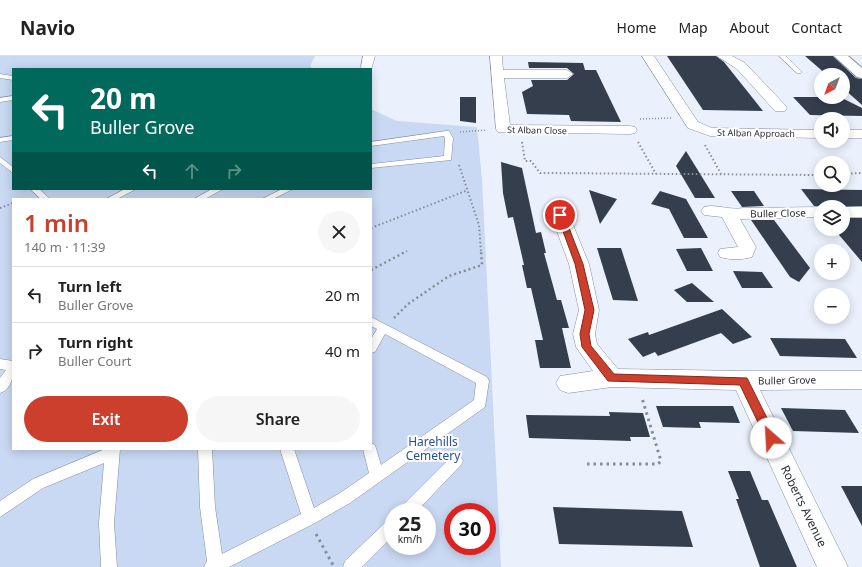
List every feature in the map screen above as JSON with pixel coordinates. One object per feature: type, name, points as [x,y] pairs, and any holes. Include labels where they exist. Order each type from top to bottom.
[{"type":"main road","points":[[840,56],[862,74]]},
{"type":"street","points":[[496,56],[503,129]]},
{"type":"street","points":[[648,56],[696,125]]},
{"type":"street","points":[[722,56],[741,66],[780,108]]},
{"type":"street","points":[[498,74],[567,74]]},
{"type":"street","name":"St Alban Approach","points":[[696,125],[814,133]]},
{"type":"street","name":"St Alban Close","points":[[503,129],[630,130]]},
{"type":"street","points":[[850,134],[862,134]]},
{"type":"street","name":"Buller Close","points":[[710,211],[722,211],[735,215],[743,213],[814,212]]},
{"type":"street","points":[[850,212],[862,212]]},
{"type":"street","points":[[560,215],[579,264],[589,310],[584,334],[587,347],[612,378]]},
{"type":"street","points":[[727,253],[745,253],[747,247],[730,216],[735,215]]},
{"type":"street","name":"Buller Grove","points":[[568,383],[612,378],[862,380]]},
{"type":"street","name":"Roberts Avenue","points":[[744,380],[833,567]]},
{"type":"lane","points":[[782,56],[799,72]]},
{"type":"lane","points":[[0,76],[12,78]]},
{"type":"lane","points":[[0,100],[12,98]]},
{"type":"lane","points":[[372,144],[446,133],[449,138],[448,158],[372,166]]},
{"type":"lane","points":[[0,140],[12,138]]},
{"type":"lane","points":[[0,159],[12,170]]},
{"type":"lane","points":[[35,190],[45,198]]},
{"type":"lane","points":[[112,198],[130,190]]},
{"type":"lane","points":[[200,198],[217,190]]},
{"type":"lane","points":[[268,198],[287,190]]},
{"type":"lane","points":[[205,450],[205,487],[214,566],[310,518],[345,498],[480,403],[483,381],[377,324],[372,345]]},
{"type":"lane","points":[[0,364],[12,366]]},
{"type":"lane","points":[[0,388],[12,371]]},
{"type":"lane","points":[[287,450],[310,518]]},
{"type":"lane","points":[[370,450],[377,476]]},
{"type":"lane","points":[[0,510],[12,499],[53,476],[112,451],[107,505],[107,554],[109,567]]},
{"type":"lane","points":[[415,503],[456,461]]},
{"type":"lane","points":[[351,567],[384,534]]},
{"type":"path","points":[[656,174],[630,130],[633,127],[628,119],[696,125],[700,137],[722,174]]},
{"type":"path","name":"St Alban Close","points":[[446,133],[503,129]]},
{"type":"path","points":[[520,129],[525,161],[531,161],[540,173],[814,175]]},
{"type":"path","points":[[377,324],[449,276],[482,265],[479,225],[468,190],[458,162],[448,158]]},
{"type":"path","points":[[850,174],[862,173]]},
{"type":"path","points":[[372,228],[468,190]]},
{"type":"path","points":[[0,208],[12,203]]},
{"type":"path","points":[[372,269],[407,251]]},
{"type":"path","points":[[587,464],[658,464],[661,461],[636,378]]},
{"type":"path","points":[[310,518],[323,548],[334,567]]},
{"type":"green space","name":"Harehills Cemetery","points":[[0,56],[315,56],[310,66],[312,68],[12,68],[12,190],[372,190],[372,109],[397,121],[477,127],[482,179],[501,567],[0,567]]},
{"type":"building","points":[[667,56],[716,56],[724,62],[763,111],[703,110]]},
{"type":"building","points":[[805,56],[833,56],[846,68],[819,68]]},
{"type":"building","points":[[528,62],[583,63],[585,70],[596,70],[621,122],[571,121],[569,115],[527,114],[522,92],[533,86],[531,80],[567,80],[574,74],[567,68],[529,68]]},
{"type":"building","points":[[850,72],[856,78],[862,79],[862,105],[850,94]]},
{"type":"building","points":[[460,97],[476,97],[476,123],[460,121]]},
{"type":"building","points":[[793,97],[814,97],[814,104],[850,104],[850,102],[862,108],[862,116],[850,116],[850,112],[814,112],[814,115],[810,115]]},
{"type":"building","points":[[686,151],[715,198],[695,198],[676,166]]},
{"type":"building","points":[[501,162],[522,168],[536,233],[541,232],[546,253],[544,253],[557,300],[561,300],[569,328],[562,328],[571,368],[540,368],[535,340],[543,340],[531,288],[527,288],[522,265],[524,265],[513,217],[508,218],[503,193]]},
{"type":"building","points":[[801,189],[814,189],[814,192],[850,192],[850,190],[862,190],[862,206],[850,207],[850,200],[814,200],[814,206]]},
{"type":"building","points":[[589,190],[617,199],[600,224]]},
{"type":"building","points":[[660,191],[686,199],[708,238],[684,238],[669,209],[651,204]]},
{"type":"building","points":[[731,191],[754,191],[764,206],[742,207]]},
{"type":"building","points":[[850,218],[862,218],[862,262],[850,248],[850,244],[847,244],[840,236],[850,236]]},
{"type":"building","points":[[751,220],[774,220],[810,268],[799,282],[790,277]]},
{"type":"building","points":[[597,248],[621,248],[638,301],[613,300]]},
{"type":"building","points":[[701,248],[713,271],[687,271],[676,249]]},
{"type":"building","points":[[733,271],[762,272],[773,288],[742,288]]},
{"type":"building","points":[[692,283],[714,302],[687,302],[674,290]]},
{"type":"building","points":[[722,309],[752,337],[733,344],[721,333],[658,356],[655,352],[643,357],[628,339],[648,332],[649,335]]},
{"type":"building","points":[[770,338],[845,339],[857,358],[780,356]]},
{"type":"building","points":[[656,406],[733,406],[740,423],[699,422],[701,428],[663,427]]},
{"type":"building","points":[[781,408],[845,410],[859,433],[793,431]]},
{"type":"building","points":[[609,412],[643,413],[650,437],[630,437],[631,441],[529,438],[526,415],[610,416]]},
{"type":"building","points":[[728,471],[750,471],[762,500],[768,500],[797,567],[760,567],[736,499],[739,499]]},
{"type":"building","points":[[841,486],[862,486],[862,526]]},
{"type":"building","points":[[553,507],[682,511],[693,547],[559,544]]},
{"type":"route","points":[[560,215],[579,264],[589,310],[584,334],[587,347],[612,378],[744,380],[771,438]]}]
